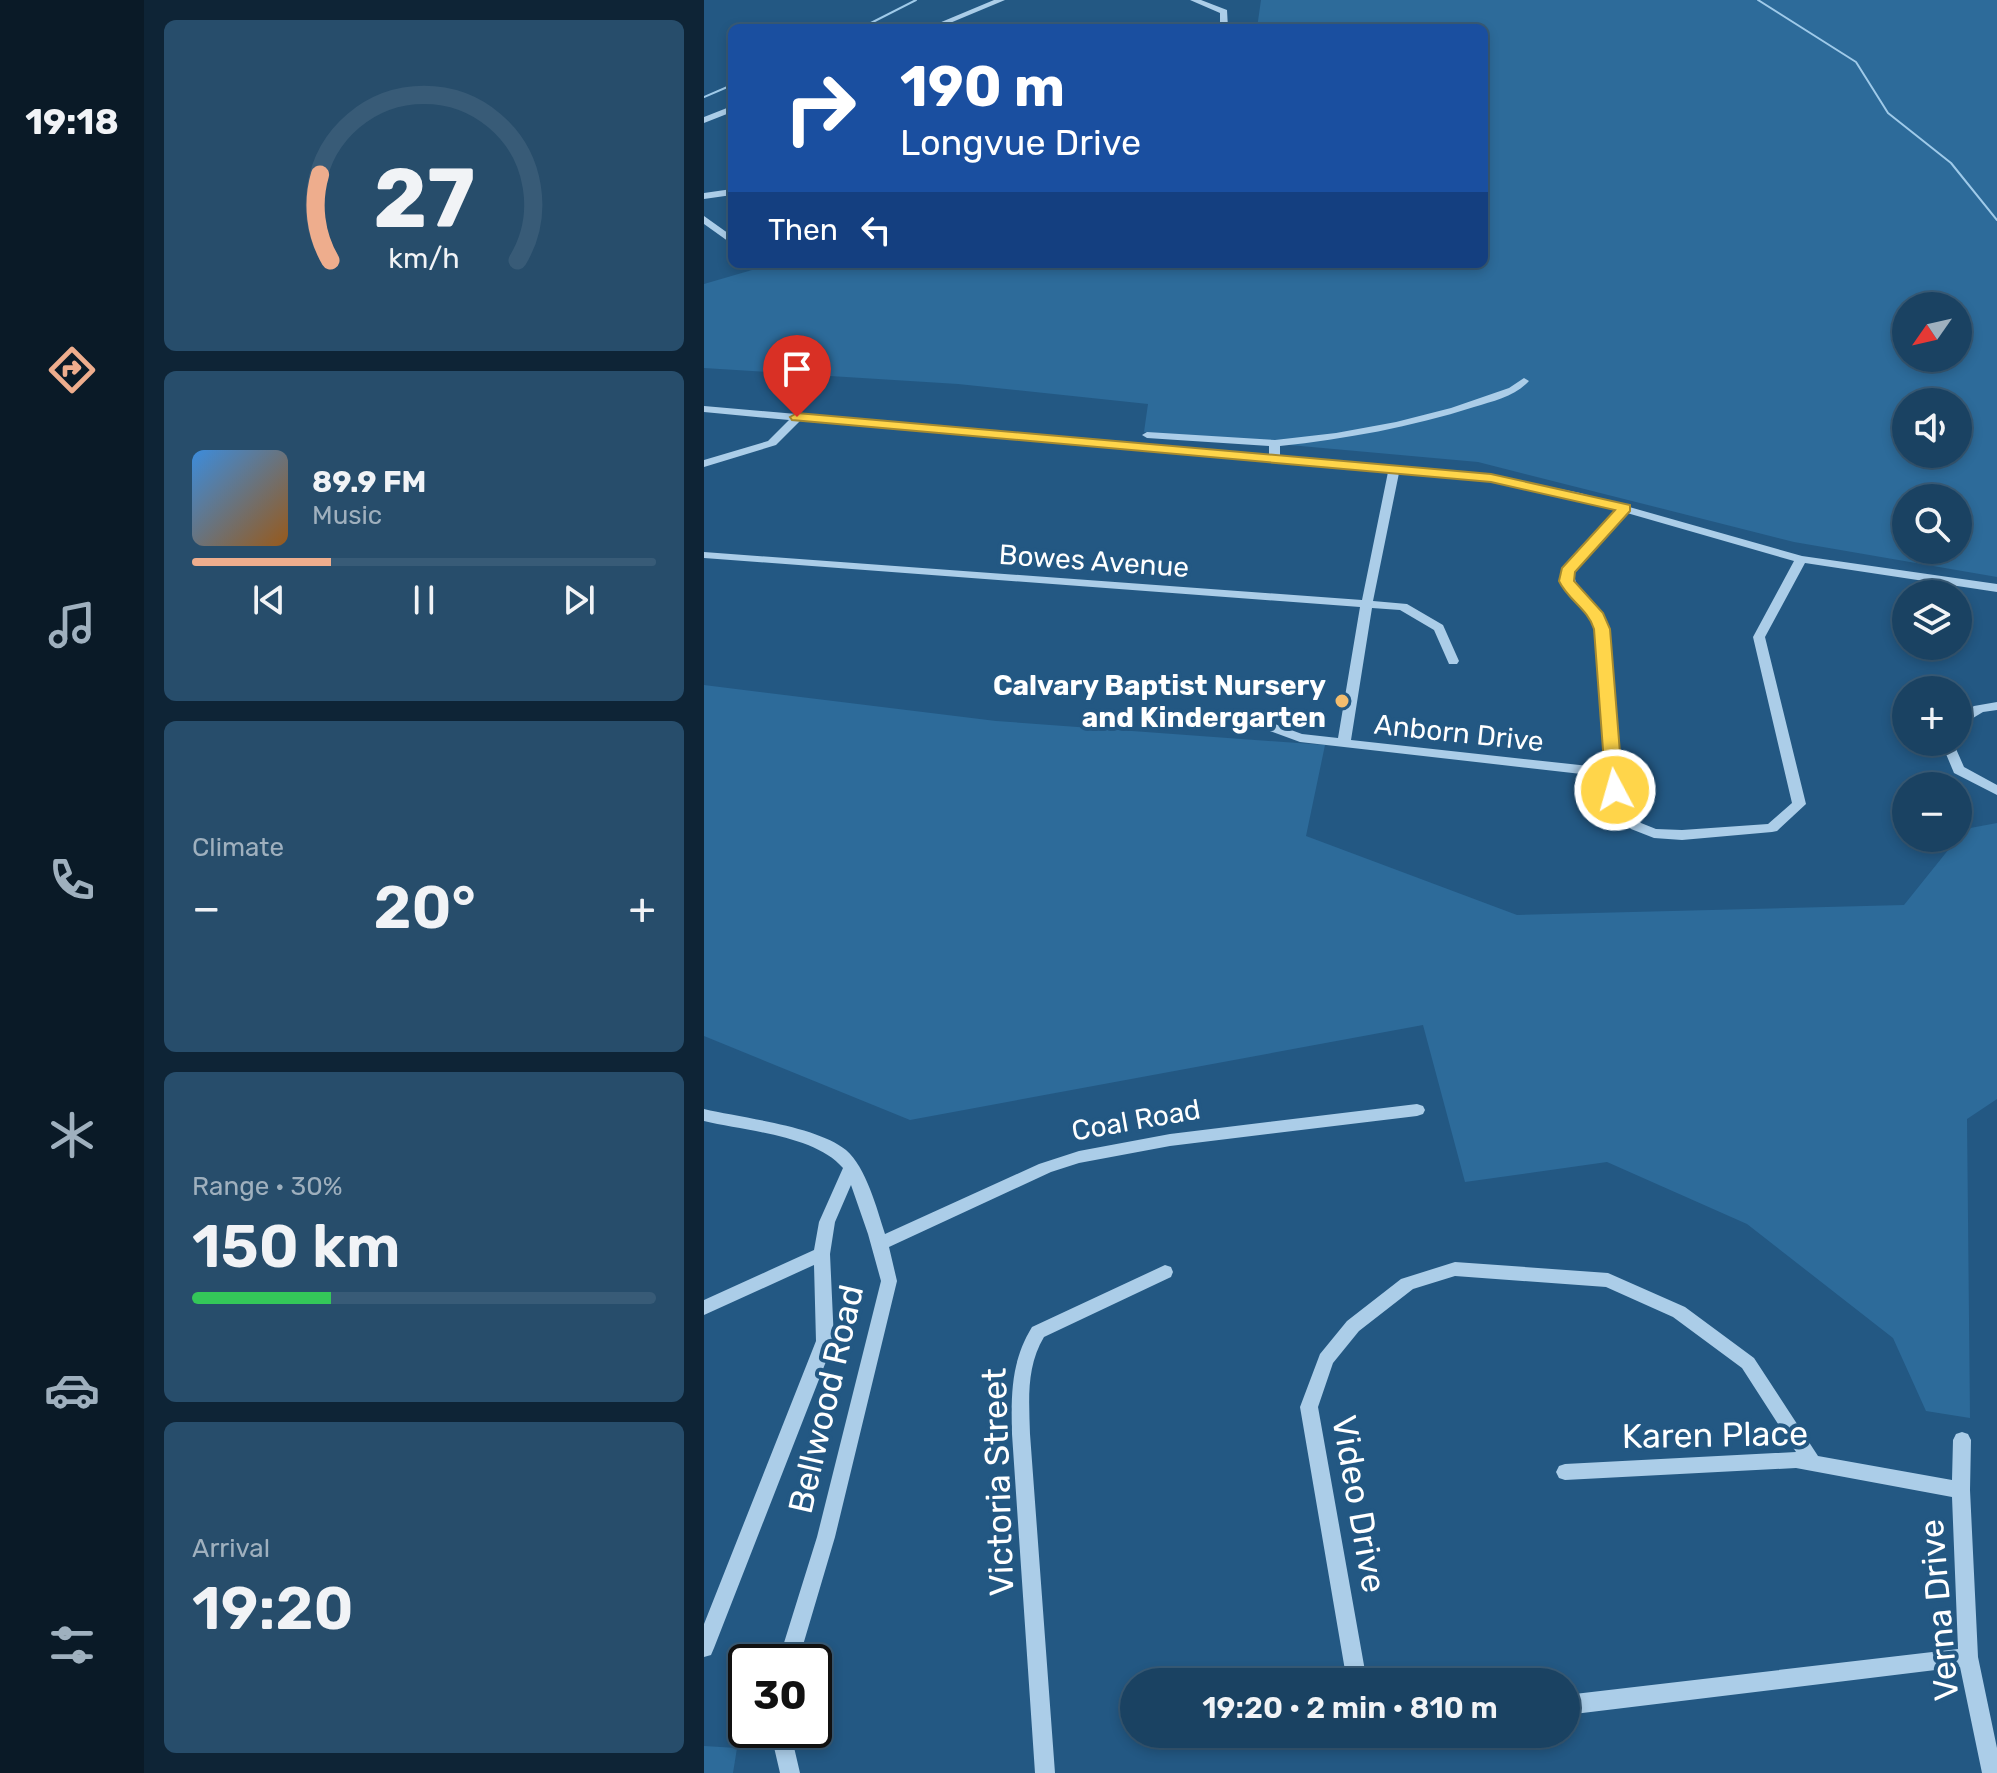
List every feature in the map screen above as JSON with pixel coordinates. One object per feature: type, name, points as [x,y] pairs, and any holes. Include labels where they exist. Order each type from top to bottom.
[{"type":"street","points":[[941,24],[1001,0]]},
{"type":"street","points":[[1194,0],[1224,12],[1224,24]]},
{"type":"street","points":[[704,120],[728,111]]},
{"type":"street","points":[[705,198],[728,193]]},
{"type":"street","points":[[704,219],[728,238]]},
{"type":"street","points":[[1147,435],[1275,443],[1342,437],[1432,417],[1513,390],[1524,381]]},
{"type":"street","points":[[704,409],[1491,478],[1625,508],[1801,559],[1997,588]]},
{"type":"street","points":[[704,464],[772,443],[797,417]]},
{"type":"street","points":[[1274,460],[1275,443]]},
{"type":"street","points":[[1344,744],[1367,603],[1394,470]]},
{"type":"street","points":[[1625,508],[1568,571],[1566,581],[1572,592],[1598,616],[1602,629],[1617,807],[1636,826],[1654,833],[1682,835],[1772,828],[1799,804],[1759,637],[1801,559]]},
{"type":"street","name":"Bowes Avenue","points":[[704,555],[1403,607],[1425,617],[1439,628],[1453,661]]},
{"type":"street","points":[[1972,714],[1979,709],[1997,706]]},
{"type":"street","name":"Anborn Drive","points":[[1161,713],[1261,723],[1300,738],[1344,744],[1612,773]]},
{"type":"street","points":[[1950,756],[1959,770],[1997,791]]},
{"type":"street","name":"Coal Road","points":[[881,1243],[1045,1168],[1079,1157],[1170,1140],[1417,1110]]},
{"type":"street","points":[[704,1115],[796,1136],[841,1155],[851,1168],[827,1222],[822,1254],[825,1341],[704,1648]]},
{"type":"street","name":"Bellwood Road","points":[[793,1644],[826,1537],[889,1281],[881,1243],[851,1168]]},
{"type":"street","points":[[704,1308],[822,1254]]},
{"type":"street","name":"Video Drive","points":[[1355,1668],[1309,1407],[1326,1359],[1353,1326],[1407,1284],[1455,1269],[1608,1280],[1679,1312],[1748,1363],[1812,1462]]},
{"type":"street","name":"Victoria Street","points":[[1045,1773],[1021,1434],[1020,1379],[1025,1350],[1038,1332],[1165,1272]]},
{"type":"street","name":"Verna Drive","points":[[1962,1440],[1968,1657],[1992,1773]]},
{"type":"street","name":"Karen Place","points":[[1565,1472],[1796,1460],[1961,1490]]},
{"type":"street","points":[[1580,1703],[1968,1657]]},
{"type":"street","points":[[784,1748],[790,1773]]},
{"type":"shaded area","points":[[1261,0],[1997,0],[1997,577],[1922,564],[1972,564],[1972,484],[1892,484],[1892,559],[1794,542],[1478,462],[1144,432],[1148,404],[958,384],[704,368],[704,284],[759,268],[1488,268],[1488,24],[1258,24]]},
{"type":"shaded area","points":[[704,685],[996,721],[1325,745],[1306,836],[1517,915],[1904,905],[1947,852],[1972,852],[1972,828],[1997,823],[1997,1099],[1967,1119],[1970,1418],[1926,1411],[1893,1338],[1747,1224],[1607,1162],[1465,1182],[1423,1025],[910,1120],[704,1036]]},
{"type":"shaded area","points":[[704,1746],[737,1748],[733,1773],[704,1773]]},
{"type":"waterway","points":[[869,24],[916,0]]},
{"type":"waterway","points":[[1758,0],[1856,62],[1888,113],[1951,163],[1997,220]]},
{"type":"waterway","points":[[704,97],[728,87]]},
{"type":"place","name":"Calvary Baptist Nursery and Kindergarten","points":[[1342,701]]},
{"type":"route","points":[[797,417],[1491,478],[1625,508],[1568,571],[1566,581],[1572,592],[1598,616],[1602,629],[1615,790]]}]
